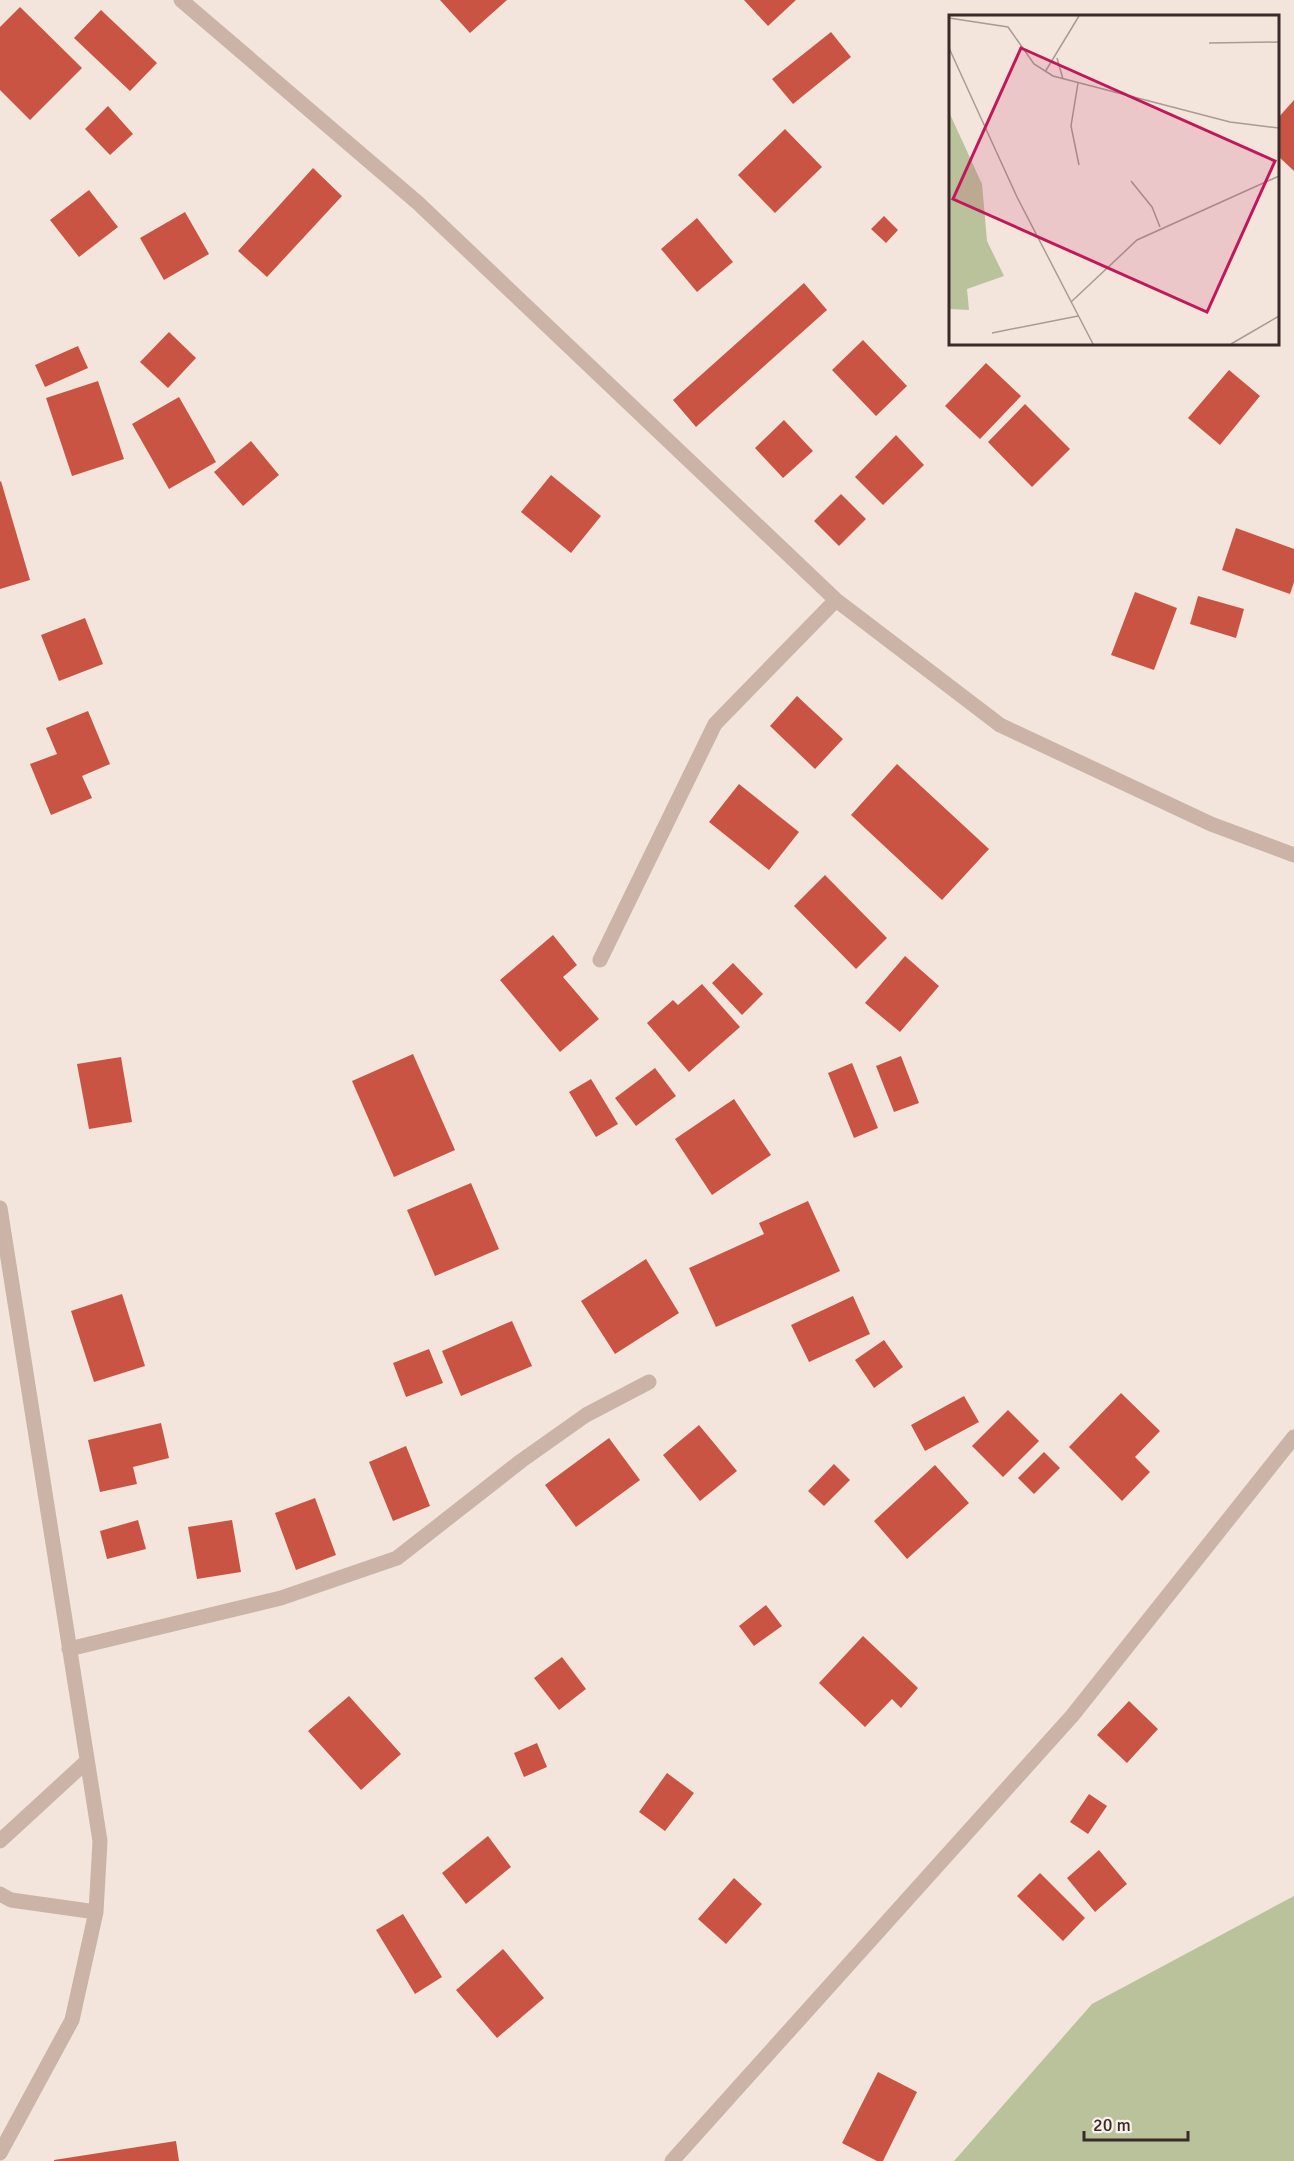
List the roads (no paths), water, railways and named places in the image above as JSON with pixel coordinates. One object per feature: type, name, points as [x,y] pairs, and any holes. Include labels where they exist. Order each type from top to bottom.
[{"type":"street","points":[[181,0],[418,203],[836,600],[1000,725],[1211,824],[1294,855]]},
{"type":"street","points":[[600,960],[716,724],[836,600]]},
{"type":"street","points":[[0,1208],[100,1841],[96,1912],[72,2020],[0,2153]]},
{"type":"street","points":[[69,1649],[281,1598],[397,1558],[521,1461],[576,1422],[649,1382]]},
{"type":"street","points":[[672,2161],[1072,1716],[1294,1437]]},
{"type":"street","points":[[0,1841],[87,1761]]},
{"type":"street","points":[[0,1894],[11,1900],[96,1912]]}]
